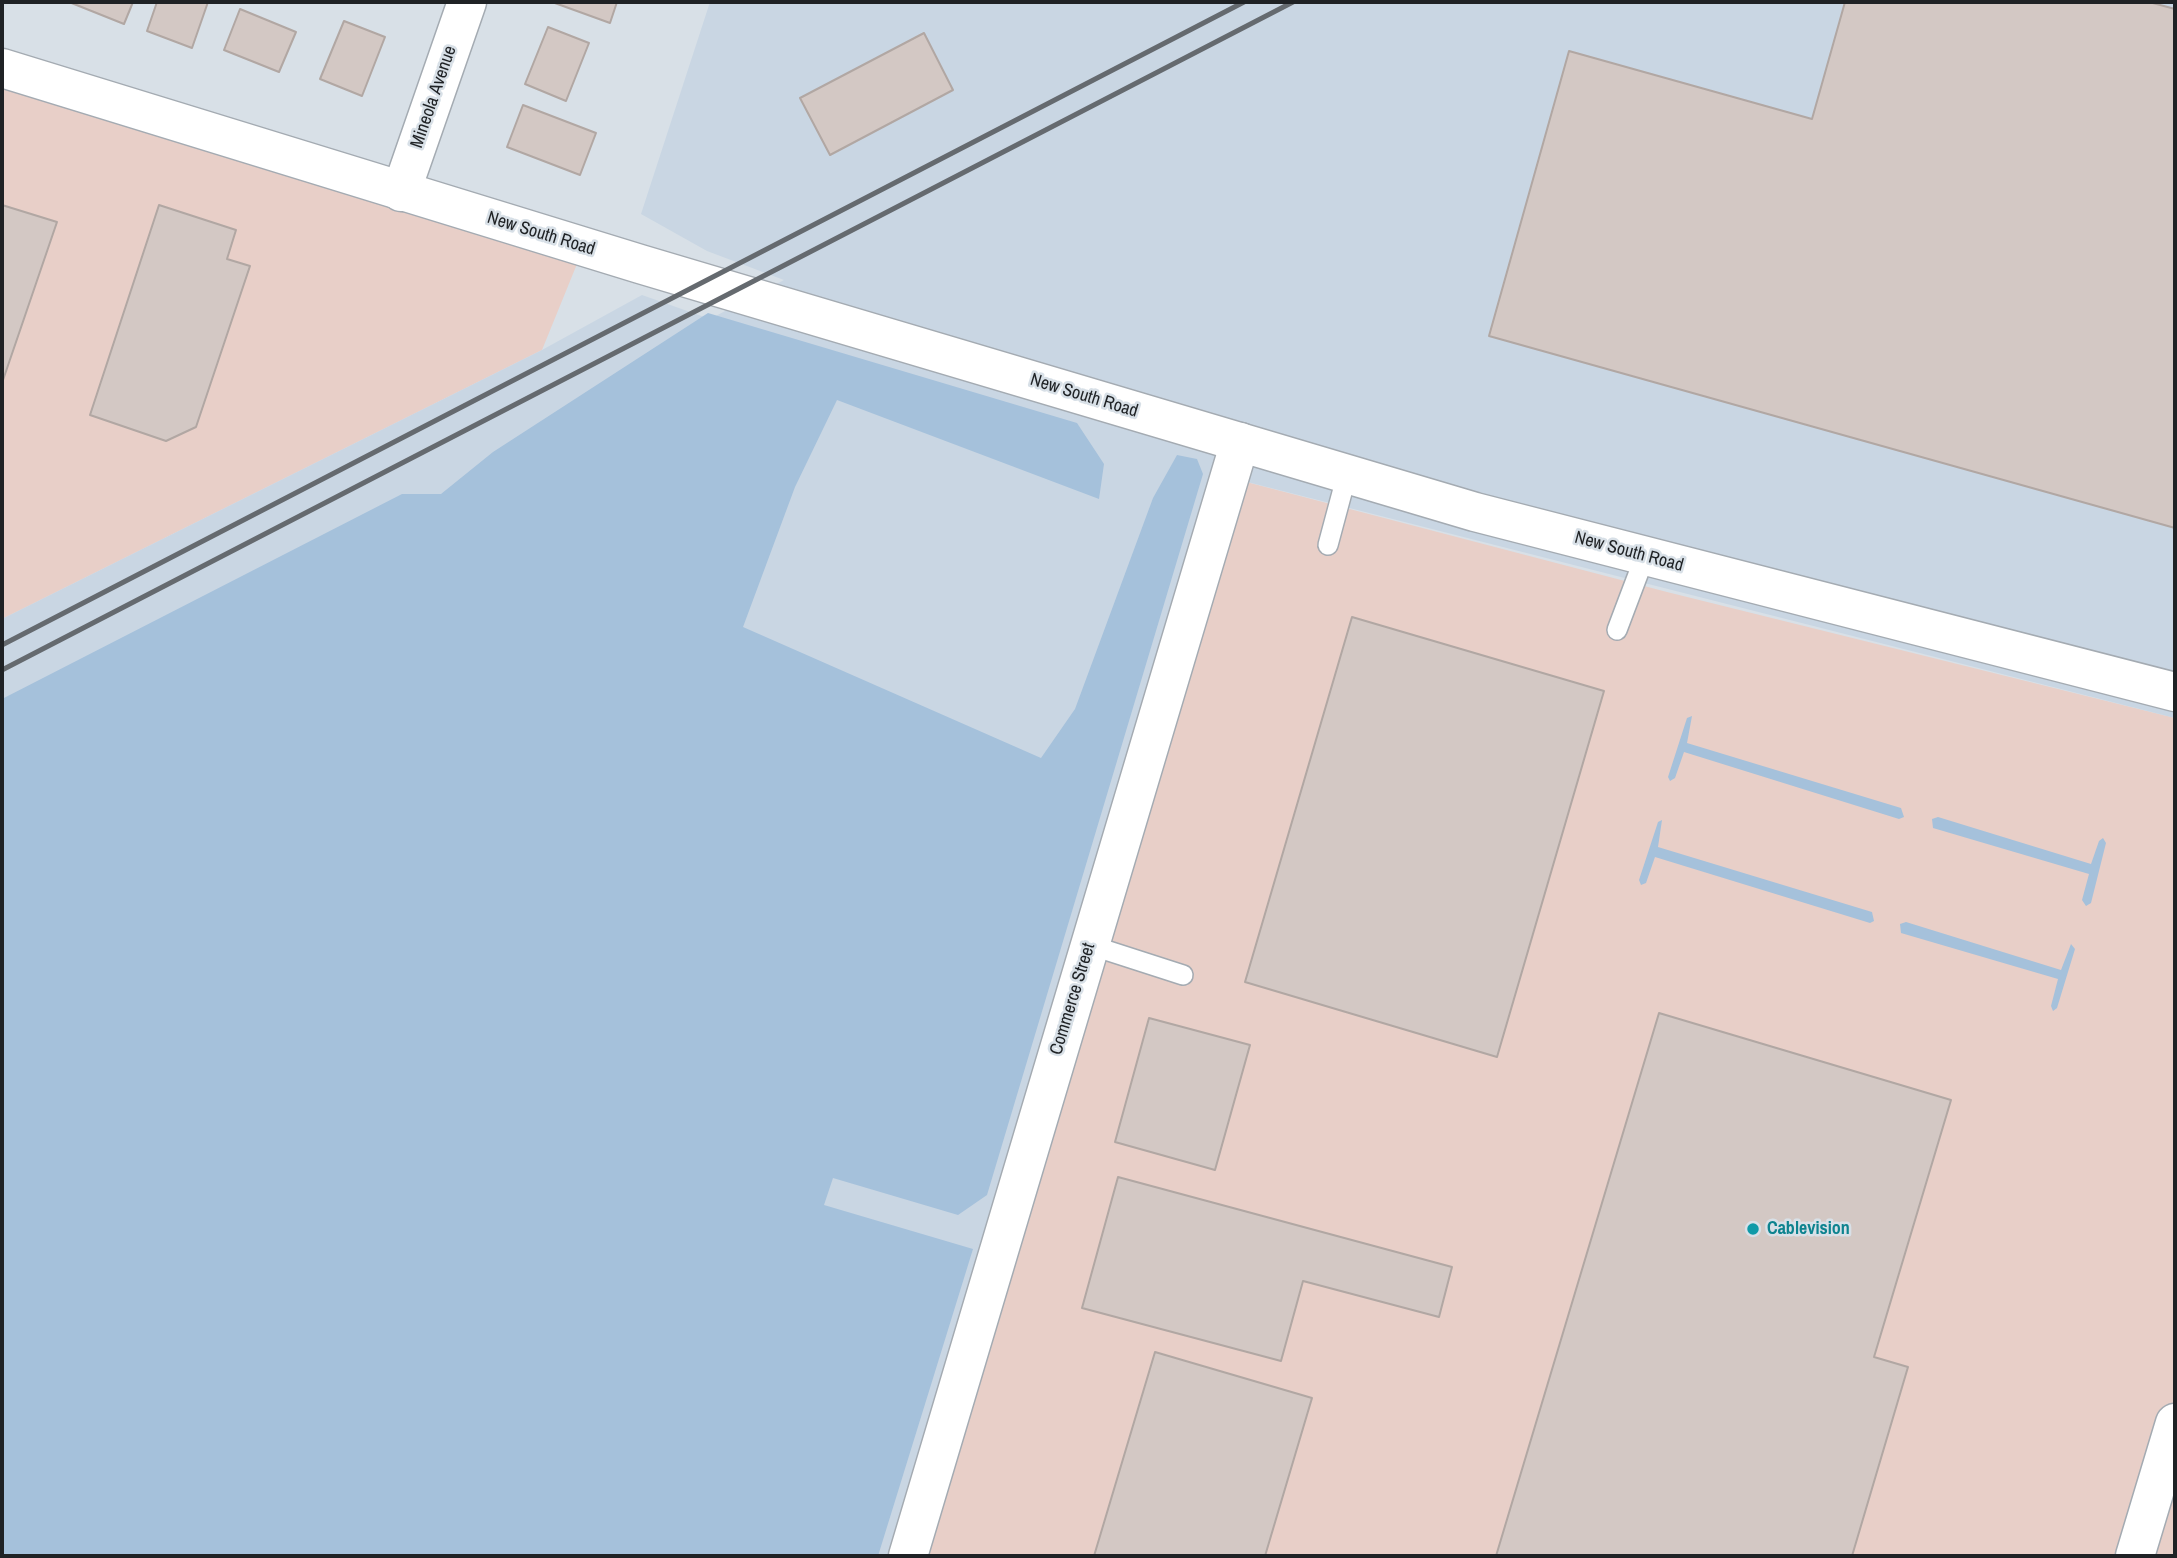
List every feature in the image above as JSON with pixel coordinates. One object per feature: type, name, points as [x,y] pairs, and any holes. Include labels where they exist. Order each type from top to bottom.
[{"type":"street","name":"Mineola Avenue","points":[[401,192],[467,2]]},
{"type":"street","name":"New South Road","points":[[2,68],[401,192],[1347,474],[1645,556],[2175,692]]},
{"type":"street","name":"Commerce Street","points":[[908,1556],[1240,442]]},
{"type":"street","points":[[2135,1556],[2175,1423]]},
{"type":"lane","points":[[1328,545],[1347,474]]},
{"type":"lane","points":[[1617,630],[1645,556]]},
{"type":"lane","points":[[1090,945],[1183,975]]},
{"type":"shaded area","points":[[710,2],[2175,2],[2175,718],[1212,473],[893,1556],[2,1556],[2,619],[542,350],[642,295],[710,319],[784,280],[707,251],[641,214]]},
{"type":"shaded area","points":[[2,78],[577,264],[542,350],[2,619]]},
{"type":"shaded area","points":[[708,313],[1077,423],[1104,464],[1099,499],[837,400],[795,487],[743,627],[1041,758],[1075,709],[1153,498],[1177,455],[1197,459],[1203,474],[987,1195],[958,1215],[833,1178],[824,1205],[973,1249],[878,1556],[2,1556],[2,699],[402,494],[441,494],[493,452]]},
{"type":"shaded area","points":[[1212,473],[1667,592],[2175,718],[2175,1556],[893,1556]]},
{"type":"shaded area","points":[[1692,716],[1687,743],[1901,808],[1904,817],[1899,819],[1684,752],[1675,778],[1670,781],[1668,777],[1687,718]]},
{"type":"shaded area","points":[[1938,817],[2091,864],[2099,841],[2103,838],[2106,843],[2091,903],[2086,906],[2082,900],[2089,874],[1933,828],[1932,819]]},
{"type":"shaded area","points":[[1662,820],[1658,847],[1872,912],[1874,921],[1870,923],[1655,857],[1646,883],[1641,885],[1639,880],[1658,822]]},
{"type":"shaded area","points":[[1906,922],[2061,970],[2071,944],[2075,949],[2057,1008],[2053,1011],[2051,1006],[2058,979],[1901,933],[1900,924]]},
{"type":"building","points":[[69,2],[133,2],[124,24]]},
{"type":"building","points":[[157,2],[208,2],[192,48],[147,31]]},
{"type":"building","points":[[552,2],[617,2],[610,23]]},
{"type":"building","points":[[1845,2],[2149,2],[2175,9],[2175,528],[1489,336],[1569,51],[1812,119]]},
{"type":"building","points":[[240,9],[296,32],[279,72],[224,50]]},
{"type":"building","points":[[344,21],[385,37],[362,96],[320,79]]},
{"type":"building","points":[[548,27],[589,43],[566,101],[525,84]]},
{"type":"building","points":[[924,33],[953,90],[830,155],[800,98]]},
{"type":"building","points":[[523,105],[596,133],[580,175],[507,147]]},
{"type":"building","points":[[2,205],[57,222],[2,383]]},
{"type":"building","points":[[159,205],[236,230],[227,259],[250,266],[196,427],[166,441],[90,415]]},
{"type":"building","points":[[1352,617],[1604,691],[1497,1057],[1245,982]]},
{"type":"building","name":"Cablevision","points":[[1659,1013],[1951,1100],[1874,1357],[1908,1367],[1852,1556],[1496,1556]]},
{"type":"building","points":[[1149,1018],[1250,1045],[1215,1170],[1115,1142]]},
{"type":"building","points":[[1118,1177],[1452,1267],[1439,1317],[1303,1281],[1281,1361],[1082,1308]]},
{"type":"building","points":[[1155,1352],[1312,1398],[1265,1556],[1094,1556]]},
{"type":"railway","points":[[2,645],[1244,2]]},
{"type":"railway","points":[[2,670],[1293,2]]},
{"type":"place","name":"Cablevision","points":[[1753,1229]]}]
